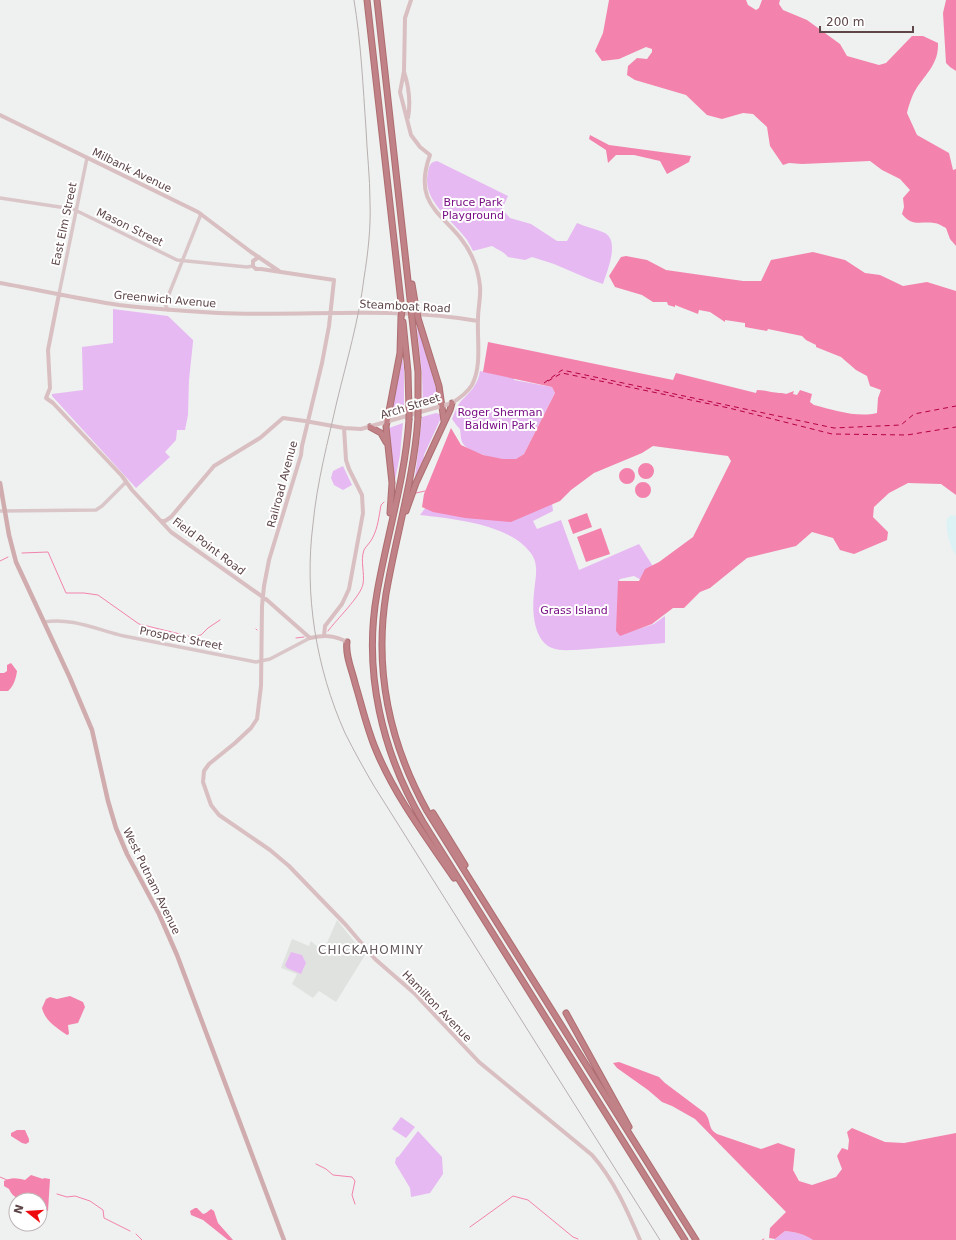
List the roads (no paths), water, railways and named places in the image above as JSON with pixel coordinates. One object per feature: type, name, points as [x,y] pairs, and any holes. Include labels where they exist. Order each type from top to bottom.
[{"type":"highway","points":[[367,0],[408,372],[409,410],[405,456],[390,522],[375,605],[372,650],[376,696],[380,718],[387,745],[397,772],[417,812],[685,1240]]},
{"type":"highway","points":[[377,0],[403,238],[415,313],[418,372],[418,418],[405,512]]},
{"type":"highway","points":[[415,313],[438,386],[444,422]]},
{"type":"highway","points":[[392,513],[390,460],[386,430],[400,353],[402,314]]},
{"type":"highway","points":[[452,403],[414,488],[405,512],[395,551],[384,606],[382,663],[386,696],[393,729],[401,756],[412,782],[433,820],[696,1240]]},
{"type":"highway","points":[[370,427],[379,431],[384,436],[390,460]]},
{"type":"highway","points":[[347,642],[347,651],[365,718],[376,750],[387,773],[406,806],[480,913]]},
{"type":"highway","points":[[412,782],[465,865]]},
{"type":"highway","points":[[566,1012],[643,1155]]},
{"type":"main road","points":[[408,118],[401,101],[400,92],[404,71],[405,18],[410,0]]},
{"type":"main road","points":[[404,71],[409,89],[410,100],[408,118]]},
{"type":"main road","name":"Milbank Avenue","points":[[0,115],[201,214],[259,257]]},
{"type":"main road","name":"Arch Street","points":[[161,521],[165,521],[171,517],[214,466],[260,438],[282,419],[287,418],[344,428],[357,429],[370,427],[452,403],[468,390],[477,370],[480,290],[478,273],[474,260],[464,243],[431,204],[425,193],[424,178],[430,155],[414,141],[409,129],[408,118]]},
{"type":"main road","points":[[251,252],[253,263]]},
{"type":"main road","points":[[253,263],[259,257]]},
{"type":"main road","name":"Mason Street","points":[[259,257],[281,272]]},
{"type":"main road","points":[[261,269],[264,265],[264,261]]},
{"type":"main road","name":"Mason Street","points":[[253,263],[256,269],[334,280]]},
{"type":"main road","name":"Railroad Avenue","points":[[203,773],[209,764],[239,739],[256,722],[261,686],[263,597],[270,560],[295,478],[309,422],[322,363],[334,280]]},
{"type":"main road","name":"Greenwich Avenue","points":[[0,283],[120,305],[168,310],[219,313],[330,313]]},
{"type":"main road","name":"Field Point Road","points":[[59,294],[48,350],[50,388],[46,398],[54,404],[171,532],[263,597],[310,638]]},
{"type":"main road","name":"Steamboat Road","points":[[330,313],[415,313],[478,321]]},
{"type":"main road","points":[[324,636],[325,626],[342,604],[349,589],[363,513],[362,495],[347,464],[344,428]]},
{"type":"main road","name":"West Putnam Avenue","points":[[0,483],[2,511],[16,562],[70,678],[92,730],[108,801],[118,833],[159,914],[176,952],[284,1240]]},
{"type":"main road","points":[[310,638],[324,636],[337,637],[347,642]]},
{"type":"main road","name":"Hamilton Avenue","points":[[203,773],[203,782],[209,800],[219,815],[270,850],[289,866],[346,925],[375,959],[414,993],[479,1062],[592,1155],[606,1173],[622,1199],[640,1240]]},
{"type":"street","name":"East Elm Street","points":[[59,294],[87,158]]},
{"type":"street","name":"Mason Street","points":[[0,198],[76,210],[176,260],[247,267],[253,263]]},
{"type":"street","points":[[168,310],[165,304],[201,214]]},
{"type":"street","points":[[2,511],[96,510],[116,493],[126,482]]},
{"type":"street","name":"Prospect Street","points":[[44,622],[53,620],[81,624],[123,636],[256,662],[270,659],[310,638]]},
{"type":"waterway","points":[[416,493],[425,491]]},
{"type":"waterway","points":[[328,631],[358,595],[361,589],[363,584],[362,563],[364,550],[375,533],[381,505],[384,502]]},
{"type":"waterway","points":[[22,553],[48,552],[66,593],[98,595],[139,624],[192,637],[201,635],[220,620]]},
{"type":"waterway","points":[[0,561],[8,557]]},
{"type":"waterway","points":[[296,638],[304,637]]},
{"type":"waterway","points":[[316,1164],[326,1169],[333,1175],[352,1177],[355,1181],[352,1195],[355,1204]]},
{"type":"waterway","points":[[0,1177],[7,1180]]},
{"type":"waterway","points":[[57,1194],[67,1197],[75,1196],[90,1201],[103,1210],[104,1218],[130,1231]]},
{"type":"waterway","points":[[470,1227],[513,1196],[528,1200],[573,1237],[578,1239]]},
{"type":"waterway","points":[[136,1234],[142,1240]]},
{"type":"railway","points":[[354,0],[360,48],[370,183],[370,230],[359,309],[320,477],[315,508],[310,577],[315,630],[326,683],[345,733],[370,780],[660,1240]]},
{"type":"district","name":"CHICKAHOMINY","points":[[371,950]]},
{"type":"park label","name":"Bruce Park Playground","points":[[473,208]]},
{"type":"park label","name":"Roger Sherman Baldwin Park","points":[[500,418]]},
{"type":"park label","name":"Grass Island","points":[[574,610]]}]
